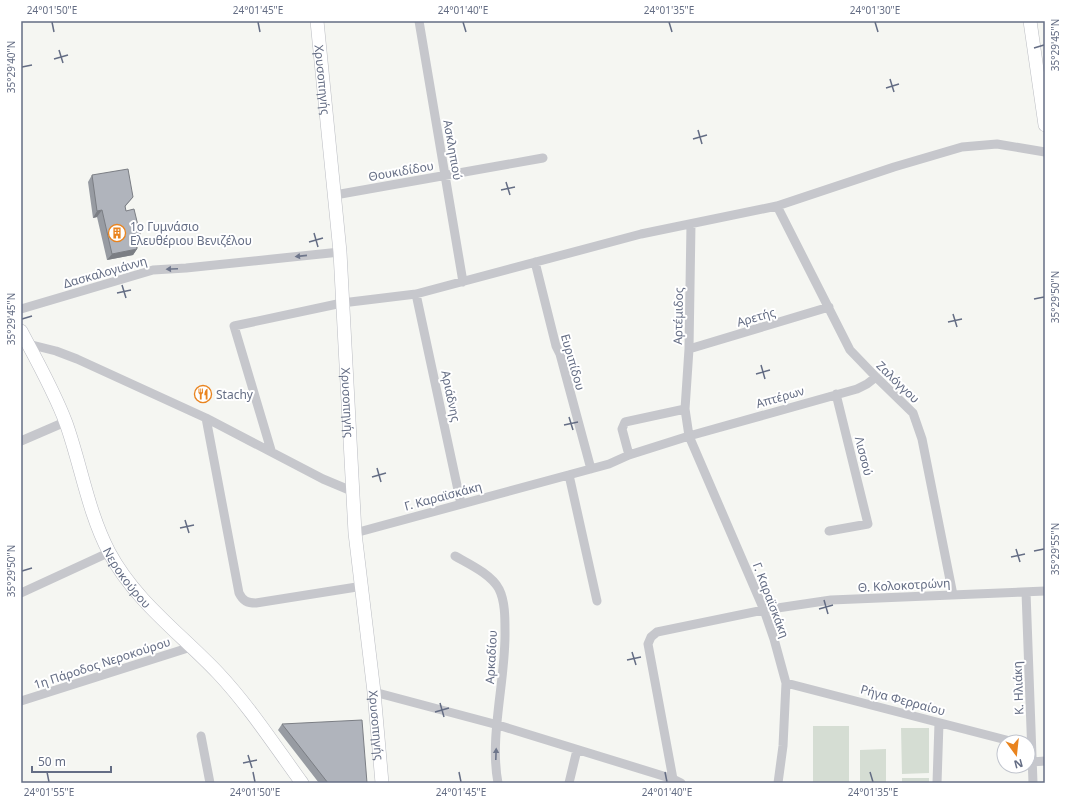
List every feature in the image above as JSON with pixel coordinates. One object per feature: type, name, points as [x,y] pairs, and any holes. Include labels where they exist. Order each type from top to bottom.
[{"type":"street","name":"Χρυσοπηγής","points":[[317,21],[340,252],[356,533],[363,586],[382,783]]},
{"type":"street","name":"Ασκληπιού","points":[[419,21],[463,282]]},
{"type":"street","points":[[1034,22],[1045,125]]},
{"type":"street","points":[[271,450],[234,326],[342,303],[416,294],[641,234],[777,206],[894,167],[962,147],[997,144],[1045,152]]},
{"type":"street","name":"Θουκιδίδου","points":[[335,195],[543,158]]},
{"type":"street","name":"Ζαλόγγου","points":[[777,206],[850,350],[913,413],[917,424],[953,595]]},
{"type":"street","name":"Αρτέμιδος","points":[[685,409],[689,349],[691,224]]},
{"type":"street","name":"Δασκαλογιάννη","points":[[21,309],[153,270],[340,252]]},
{"type":"street","name":"Ευριπίδου","points":[[535,262],[556,346],[560,354],[591,469]]},
{"type":"street","name":"Αριάδνης","points":[[416,294],[461,504]]},
{"type":"street","name":"Αρετής","points":[[689,349],[829,307]]},
{"type":"street","name":"Νεροκούρου","points":[[21,331],[65,422],[98,528],[110,552],[141,598],[218,673],[254,716],[302,783]]},
{"type":"street","points":[[28,344],[56,351],[77,359],[206,418],[271,450],[323,479],[354,492]]},
{"type":"street","name":"Απτέρων","points":[[689,436],[862,386],[876,377]]},
{"type":"street","name":"Λισσού","points":[[829,531],[868,524],[836,394]]},
{"type":"street","points":[[629,455],[622,429],[625,422],[685,409]]},
{"type":"street","name":"Γ. Καραϊσκάκη","points":[[685,409],[689,436],[764,610],[774,639],[786,683],[783,746],[778,783]]},
{"type":"street","points":[[206,418],[239,592],[242,599],[248,603],[363,586]]},
{"type":"street","points":[[21,441],[65,422]]},
{"type":"street","name":"Γ. Καραϊσκάκη","points":[[356,533],[609,464],[629,455],[689,436]]},
{"type":"street","points":[[569,475],[597,601]]},
{"type":"street","points":[[21,593],[110,552]]},
{"type":"street","name":"Αρκαδίου","points":[[455,556],[489,578],[498,588],[503,602],[506,655],[498,725],[496,771],[498,783]]},
{"type":"street","name":"Θ. Κολοκοτρώνη","points":[[673,779],[648,644],[650,637],[663,630],[764,610],[831,600],[1045,591]]},
{"type":"street","name":"Κ. Ηλιάκη","points":[[1026,592],[1030,734]]},
{"type":"street","name":"1η Πάροδος Νεροκούρου","points":[[21,701],[191,647]]},
{"type":"street","name":"Ρήγα Φερραίου","points":[[786,683],[996,737]]},
{"type":"street","points":[[374,692],[498,725],[682,783]]},
{"type":"street","points":[[937,783],[939,723]]},
{"type":"street","points":[[201,736],[210,783]]},
{"type":"street","points":[[568,783],[577,750]]},
{"type":"shaded area","points":[[813,726],[849,726],[849,783],[813,783]]},
{"type":"shaded area","points":[[901,728],[929,728],[929,773],[902,774]]},
{"type":"shaded area","points":[[886,749],[886,783],[860,783],[860,750]]},
{"type":"shaded area","points":[[902,778],[929,778],[929,783],[902,783]]},
{"type":"building","name":"1ο Γυμνάσιο Ελευθέριου Βενιζέλου","points":[[128,169],[133,197],[125,206],[126,211],[134,209],[142,242],[136,243],[137,249],[112,254],[102,210],[97,211],[92,175]]},
{"type":"building","points":[[362,720],[367,783],[328,783],[282,724]]},
{"type":"place","name":"1ο Γυμνάσιο Ελευθέριου Βενιζέλου","points":[[117,233]]},
{"type":"place","name":"Stachy","points":[[203,394]]}]
